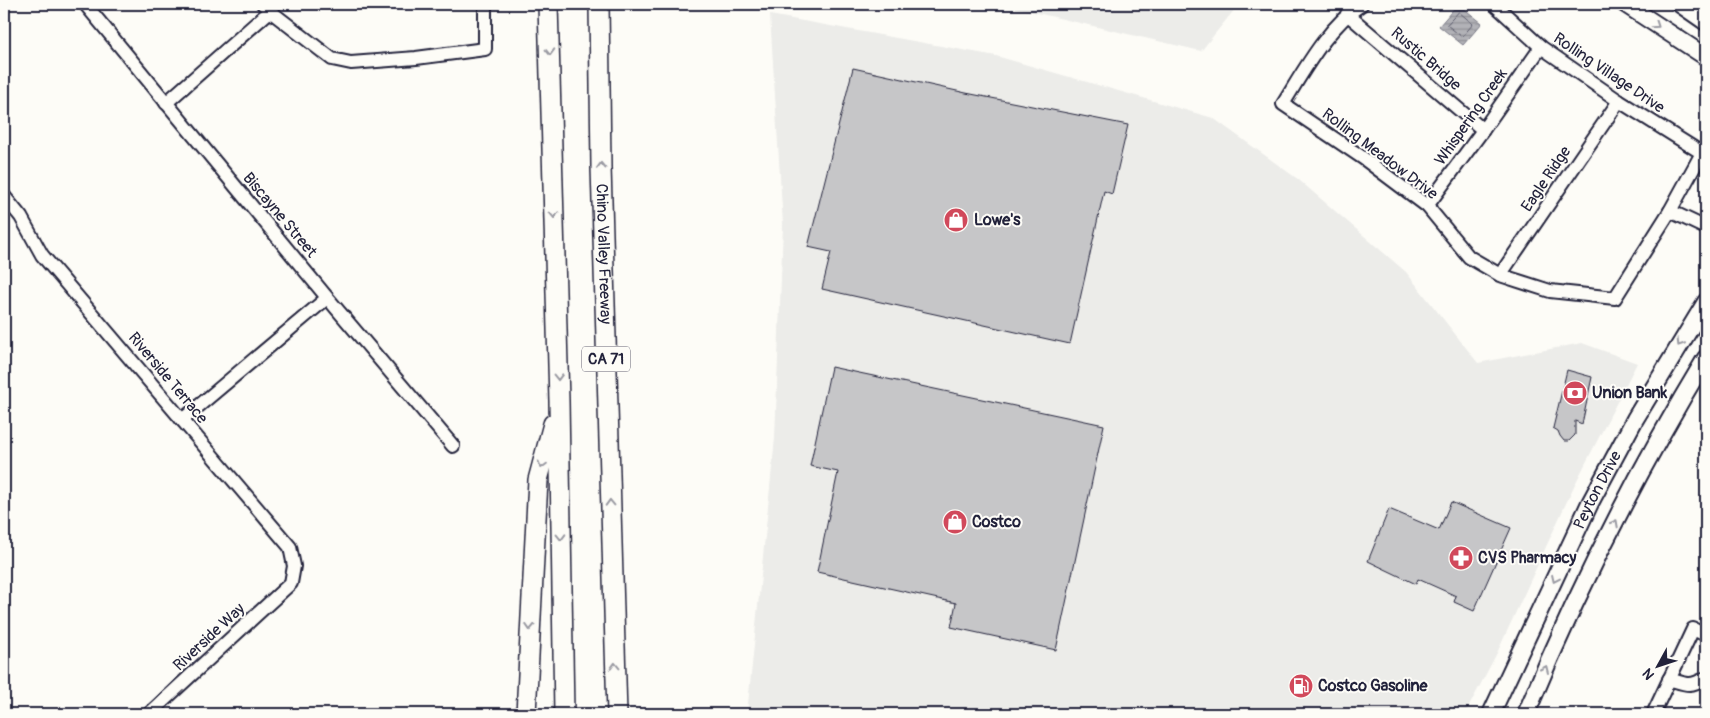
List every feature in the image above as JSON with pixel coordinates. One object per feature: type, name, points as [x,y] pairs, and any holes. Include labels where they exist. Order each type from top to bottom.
[{"type":"highway","name":"CA 71","points":[[548,4],[559,401],[564,714]]},
{"type":"highway","name":"Chino Valley Freeway","points":[[599,4],[601,167],[617,714]]},
{"type":"highway","points":[[526,714],[538,480],[559,401]]},
{"type":"main road","points":[[1625,4],[1706,57]]},
{"type":"main road","points":[[1680,4],[1706,22]]},
{"type":"main road","name":"Peyton Drive","points":[[1491,714],[1599,486],[1635,419],[1706,302]]},
{"type":"main road","name":"Peyton Drive","points":[[1526,714],[1594,563],[1668,422],[1706,358]]},
{"type":"street","name":"Biscayne Street","points":[[85,4],[327,298],[454,446]]},
{"type":"street","points":[[166,104],[267,8],[332,59],[351,64],[485,49],[485,4]]},
{"type":"street","points":[[1347,14],[1362,4]]},
{"type":"street","name":"Rolling Village Drive","points":[[1494,4],[1508,8],[1540,47],[1619,101],[1702,152],[1670,211]]},
{"type":"street","name":"Rolling Meadow Drive","points":[[1347,14],[1314,55],[1283,104],[1363,158],[1427,206],[1469,257],[1500,275],[1550,291],[1615,298],[1670,211]]},
{"type":"street","name":"Rustic Bridge","points":[[1347,14],[1483,130]]},
{"type":"street","name":"Whispering Creek","points":[[1427,206],[1483,130],[1540,47]]},
{"type":"street","name":"Eagle Ridge","points":[[1500,275],[1619,101]]},
{"type":"street","name":"Riverside Terrace","points":[[4,196],[21,217],[42,255],[290,547],[294,566],[291,583]]},
{"type":"street","points":[[1670,211],[1706,228]]},
{"type":"street","points":[[182,420],[327,298]]},
{"type":"street","name":"Riverside Way","points":[[150,714],[291,583]]},
{"type":"street","points":[[1653,714],[1694,629],[1706,635]]},
{"type":"street","points":[[1669,679],[1694,685],[1706,678]]},
{"type":"shaded area","points":[[998,4],[1239,4],[1201,51]]},
{"type":"shaded area","points":[[770,15],[996,56],[1213,118],[1299,180],[1406,272],[1478,363],[1582,343],[1637,363],[1574,486],[1497,653],[1465,714],[747,714],[775,438],[783,225]]},
{"type":"water","points":[[1458,4],[1482,23],[1463,45],[1439,26]]},
{"type":"building","name":"Lowe's","points":[[853,68],[966,93],[1128,125],[1112,194],[1104,191],[1070,344],[822,289],[831,252],[808,247]]},
{"type":"building","name":"Costco","points":[[831,367],[1104,425],[1056,650],[951,627],[956,603],[817,572],[838,472],[810,466]]},
{"type":"building","name":"Union Bank","points":[[1567,370],[1592,377],[1582,424],[1575,421],[1575,435],[1569,441],[1564,441],[1558,431],[1553,428]]},
{"type":"building","name":"CVS Pharmacy","points":[[1451,502],[1511,528],[1474,611],[1454,602],[1456,596],[1418,579],[1416,584],[1368,561],[1389,509],[1439,530]]},
{"type":"place","name":"Lowe's","points":[[956,220]]},
{"type":"place","name":"Union Bank","points":[[1575,393]]},
{"type":"place","name":"Costco","points":[[955,522]]},
{"type":"place","name":"CVS Pharmacy","points":[[1461,558]]},
{"type":"place","name":"Costco Gasoline","points":[[1301,686]]}]
